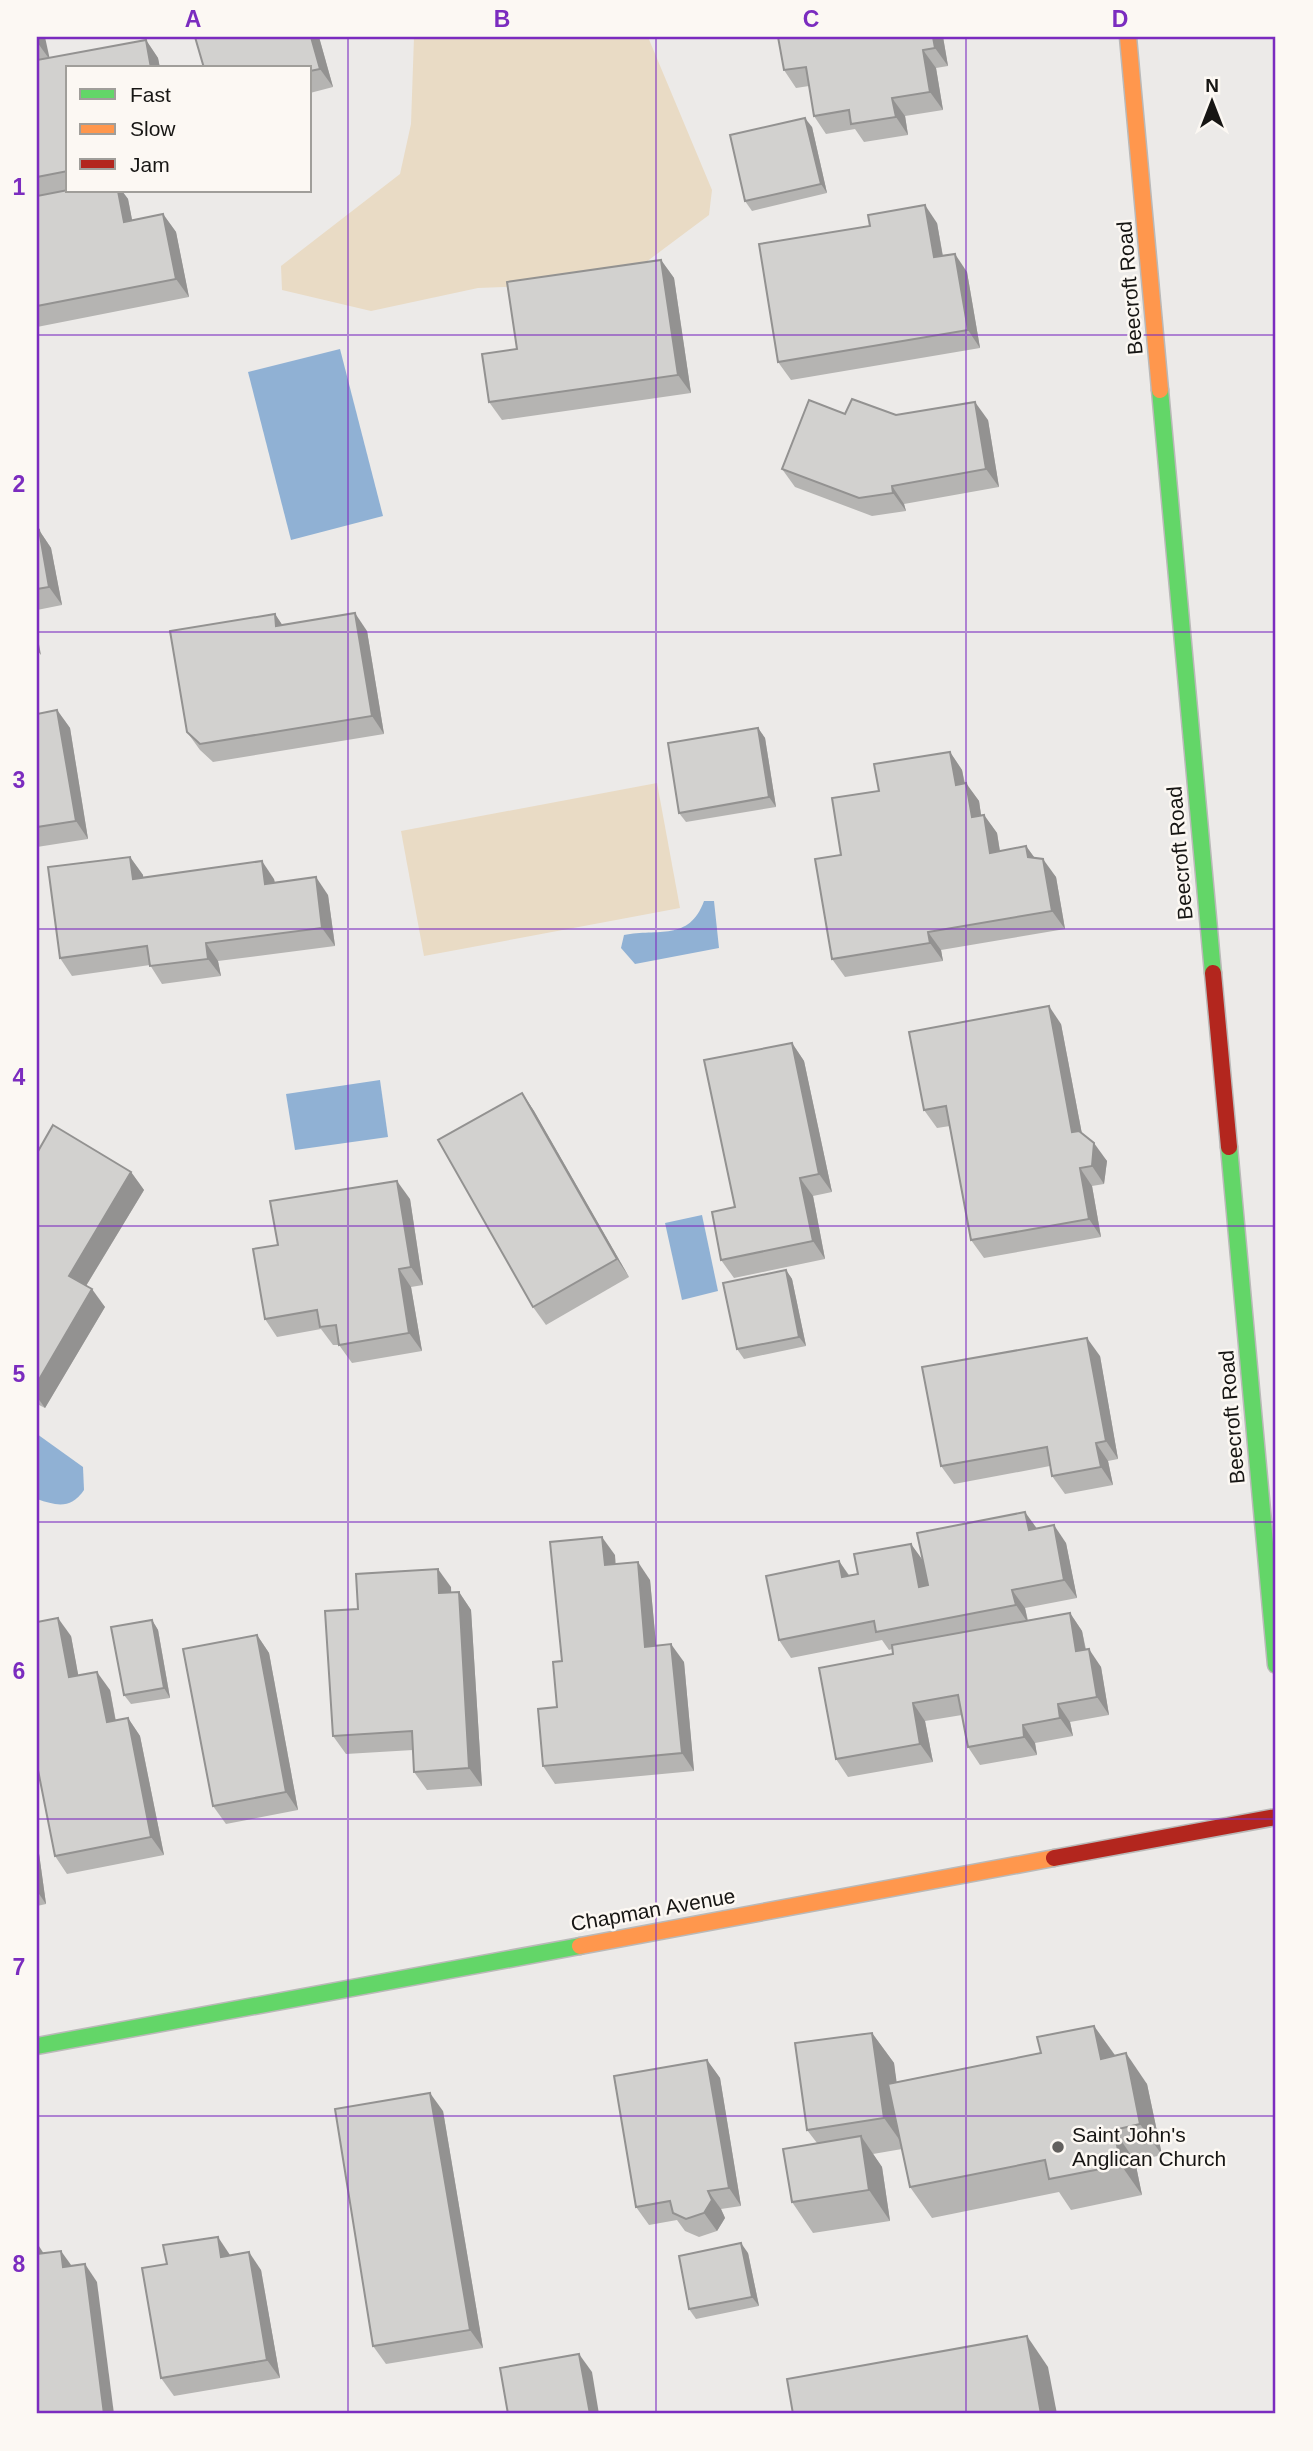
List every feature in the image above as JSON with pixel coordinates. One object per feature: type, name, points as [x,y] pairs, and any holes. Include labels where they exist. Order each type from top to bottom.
[{"type":"main road","name":"Beecroft Road","points":[[1128,37],[1276,1665]]},
{"type":"main road","name":"Chapman Avenue","points":[[37,2046],[1276,1817]]},
{"type":"shaded area","points":[[414,37],[648,37],[712,190],[709,215],[618,283],[478,288],[371,311],[282,290],[281,266],[400,174],[411,124]]},
{"type":"shaded area","points":[[657,783],[680,908],[424,956],[401,831]]},
{"type":"water","points":[[340,349],[383,516],[291,540],[248,372]]},
{"type":"water","points":[[704,901],[714,901],[719,948],[635,964],[621,948],[624,935],[671,931],[690,923]]},
{"type":"water","points":[[380,1080],[388,1137],[295,1150],[286,1094]]},
{"type":"water","points":[[702,1215],[718,1291],[682,1300],[665,1223]]},
{"type":"water","points":[[37,1434],[83,1467],[84,1490],[69,1503],[57,1504],[37,1499]]},
{"type":"building","points":[[195,37],[311,37],[320,69],[312,71],[312,66],[203,66]]},
{"type":"building","points":[[778,37],[933,37],[935,48],[923,50],[930,92],[892,98],[896,117],[851,124],[849,110],[814,116],[806,67],[784,70]]},
{"type":"building","points":[[146,40],[151,66],[66,66],[66,171],[37,177],[37,60]]},
{"type":"building","points":[[805,118],[821,184],[745,201],[730,135]]},
{"type":"building","points":[[66,190],[118,192],[124,222],[163,214],[176,279],[37,306],[37,196]]},
{"type":"building","points":[[925,205],[934,257],[955,254],[968,330],[778,362],[759,244],[870,226],[868,215]]},
{"type":"building","points":[[661,260],[678,375],[489,402],[482,354],[517,349],[507,282]]},
{"type":"building","points":[[852,399],[896,415],[975,402],[986,469],[892,486],[893,493],[859,498],[782,469],[809,400],[845,414]]},
{"type":"building","points":[[39,530],[49,587],[37,589],[37,531]]},
{"type":"building","points":[[355,613],[372,716],[200,744],[187,732],[170,631],[275,614],[276,626]]},
{"type":"building","points":[[57,710],[76,821],[37,827],[37,714]]},
{"type":"building","points":[[758,728],[769,797],[679,813],[668,743]]},
{"type":"building","points":[[950,752],[956,785],[966,783],[972,817],[984,815],[990,853],[1026,846],[1028,857],[1043,859],[1052,911],[928,932],[930,943],[832,959],[815,859],[841,855],[832,798],[879,791],[874,764]]},
{"type":"building","points":[[130,857],[133,879],[262,861],[265,884],[316,877],[322,928],[206,943],[208,959],[150,966],[147,946],[60,958],[48,867]]},
{"type":"building","points":[[1049,1006],[1072,1132],[1079,1131],[1094,1143],[1092,1166],[1080,1168],[1089,1219],[971,1240],[946,1106],[924,1110],[909,1032]]},
{"type":"building","points":[[792,1043],[819,1174],[800,1178],[813,1241],[721,1260],[712,1212],[735,1207],[704,1060]]},
{"type":"building","points":[[522,1093],[617,1259],[533,1307],[438,1140]]},
{"type":"building","points":[[53,1125],[131,1172],[69,1276],[92,1289],[37,1383],[37,1153]]},
{"type":"building","points":[[397,1181],[411,1267],[399,1269],[409,1333],[339,1345],[336,1325],[320,1327],[317,1310],[265,1319],[253,1249],[278,1245],[270,1201]]},
{"type":"building","points":[[786,1270],[799,1337],[737,1349],[723,1283]]},
{"type":"building","points":[[1087,1338],[1106,1441],[1096,1443],[1101,1467],[1052,1476],[1047,1447],[941,1466],[922,1367]]},
{"type":"building","points":[[1025,1512],[1029,1530],[1054,1525],[1064,1580],[1012,1590],[1016,1605],[876,1632],[874,1621],[779,1640],[766,1576],[839,1561],[842,1577],[858,1574],[854,1554],[911,1544],[919,1587],[928,1585],[917,1533]]},
{"type":"building","points":[[602,1537],[605,1565],[638,1562],[645,1647],[671,1644],[682,1753],[543,1766],[538,1709],[557,1707],[553,1662],[562,1661],[550,1542]]},
{"type":"building","points":[[438,1569],[439,1593],[459,1592],[469,1768],[414,1772],[412,1731],[333,1736],[325,1611],[358,1609],[356,1574]]},
{"type":"building","points":[[1070,1613],[1076,1651],[1089,1649],[1097,1697],[1058,1704],[1060,1718],[1023,1725],[1024,1737],[968,1747],[958,1695],[913,1703],[920,1744],[836,1759],[819,1668],[893,1654],[892,1645]]},
{"type":"building","points":[[58,1618],[69,1677],[97,1672],[107,1722],[128,1718],[151,1837],[55,1856],[37,1765],[37,1622]]},
{"type":"building","points":[[152,1620],[164,1688],[124,1695],[111,1627]]},
{"type":"building","points":[[257,1635],[286,1792],[213,1806],[183,1649]]},
{"type":"building","points":[[1094,2026],[1101,2059],[1126,2053],[1140,2124],[1114,2130],[1121,2165],[1049,2179],[1045,2160],[910,2187],[888,2084],[1041,2053],[1037,2037]]},
{"type":"building","points":[[872,2033],[884,2118],[807,2130],[795,2043]]},
{"type":"building","points":[[707,2060],[729,2188],[708,2191],[712,2200],[704,2213],[686,2219],[673,2213],[670,2201],[636,2207],[614,2076]]},
{"type":"building","points":[[430,2093],[470,2330],[373,2346],[335,2109]]},
{"type":"building","points":[[861,2136],[869,2190],[792,2202],[783,2149]]},
{"type":"building","points":[[218,2237],[221,2257],[249,2252],[267,2360],[161,2378],[142,2268],[167,2264],[163,2245]]},
{"type":"building","points":[[741,2243],[752,2297],[689,2309],[679,2256]]},
{"type":"building","points":[[61,2251],[63,2267],[85,2264],[104,2414],[37,2414],[37,2254]]},
{"type":"building","points":[[1027,2336],[1041,2414],[793,2414],[787,2379]]},
{"type":"building","points":[[579,2354],[590,2414],[508,2414],[500,2368]]},
{"type":"traffic: fast","points":[[1160,390],[1213,973]]},
{"type":"traffic: fast","points":[[1229,1147],[1276,1665]]},
{"type":"traffic: fast","points":[[37,2046],[580,1946]]},
{"type":"traffic: slow","points":[[1128,37],[1160,390]]},
{"type":"traffic: slow","points":[[580,1946],[1054,1858]]},
{"type":"traffic: jam","points":[[1213,973],[1229,1147]]},
{"type":"traffic: jam","points":[[1054,1858],[1276,1817]]},
{"type":"place","name":"Saint John's Anglican Church","points":[[1058,2147]]}]
